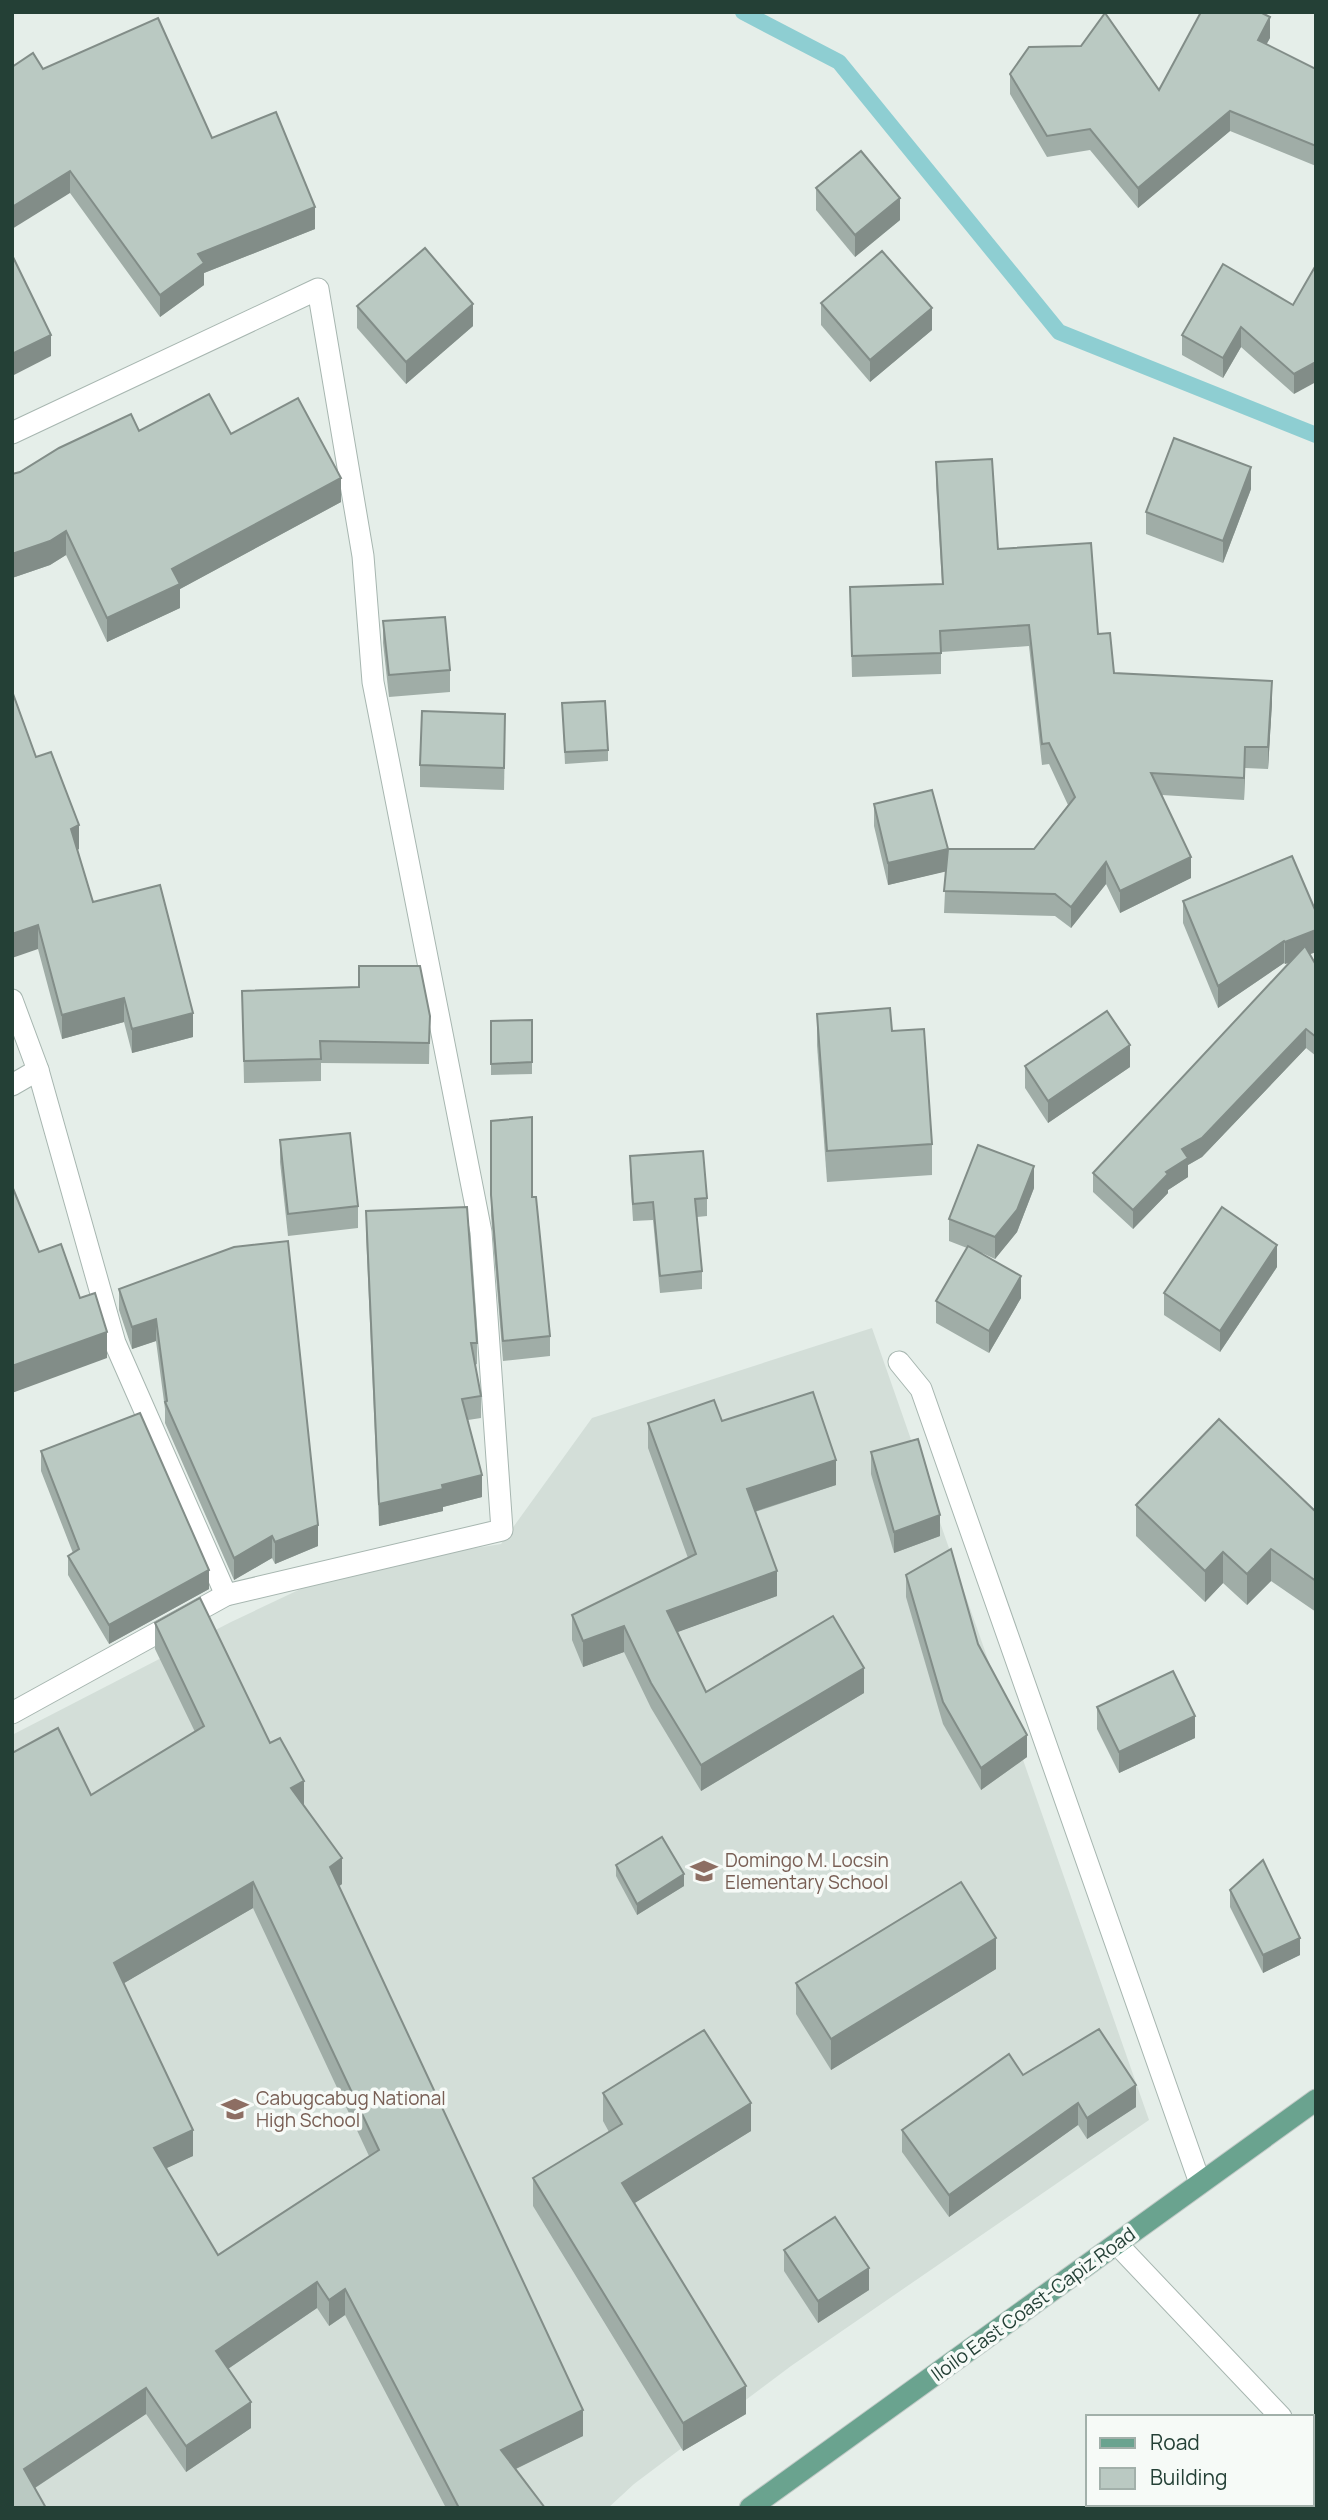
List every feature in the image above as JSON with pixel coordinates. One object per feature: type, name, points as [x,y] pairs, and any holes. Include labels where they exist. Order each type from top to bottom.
[{"type":"main road","name":"Iloilo East Coast-Capiz Road","points":[[750,2508],[1316,2100]]},
{"type":"street","points":[[12,433],[318,289],[363,556],[373,682],[481,1232],[502,1530],[226,1595],[12,1713]]},
{"type":"street","points":[[12,1000],[38,1070],[115,1343],[226,1595]]},
{"type":"street","points":[[12,1085],[38,1070]]},
{"type":"street","points":[[899,1362],[921,1389],[1200,2183]]},
{"type":"street","points":[[1117,2244],[1279,2415]]},
{"type":"shaded area","name":"Domingo M. Locsin Elementary School","points":[[872,1328],[1149,2120],[791,2366],[634,2484],[608,2508],[12,2508],[12,1735],[231,1622],[343,1569],[501,1544],[592,1418]]},
{"type":"building","points":[[1201,12],[1260,12],[1270,17],[1258,40],[1316,69],[1316,146],[1230,111],[1138,188],[1090,129],[1047,136],[1010,74],[1029,47],[1081,46],[1105,13],[1159,90]]},
{"type":"building","points":[[158,18],[212,138],[276,112],[315,207],[198,254],[204,263],[160,295],[70,171],[12,207],[12,67],[33,53],[43,69]]},
{"type":"building","points":[[861,151],[900,198],[855,235],[816,188]]},
{"type":"building","points":[[425,248],[473,304],[406,362],[357,306]]},
{"type":"building","points":[[882,251],[932,308],[870,360],[821,303]]},
{"type":"building","points":[[12,255],[51,335],[12,354]]},
{"type":"building","points":[[1223,264],[1293,305],[1316,265],[1316,362],[1294,374],[1241,327],[1223,358],[1182,335]]},
{"type":"building","points":[[209,394],[231,434],[298,398],[341,478],[172,569],[180,584],[107,618],[66,531],[50,541],[12,554],[12,474],[131,414],[139,431]]},
{"type":"building","points":[[1174,438],[1251,467],[1223,541],[1146,512]]},
{"type":"building","points":[[992,459],[998,549],[1091,543],[1098,634],[1110,633],[1114,673],[1272,681],[1268,747],[1245,747],[1244,778],[1151,773],[1191,857],[1120,891],[1106,862],[1071,907],[1055,894],[944,891],[948,849],[1034,849],[1075,797],[1049,743],[1042,744],[1029,625],[940,631],[941,653],[852,656],[850,587],[943,584],[936,462]]},
{"type":"building","points":[[445,617],[450,670],[389,675],[383,621]]},
{"type":"building","points":[[12,691],[36,757],[51,752],[79,825],[71,829],[93,902],[160,885],[193,1013],[132,1029],[124,998],[62,1015],[38,925],[12,934]]},
{"type":"building","points":[[605,701],[608,750],[565,752],[562,703]]},
{"type":"building","points":[[422,711],[505,714],[504,768],[420,765]]},
{"type":"building","points":[[932,790],[948,849],[888,863],[874,804]]},
{"type":"building","points":[[1292,856],[1316,912],[1316,930],[1284,941],[1218,986],[1183,901]]},
{"type":"building","points":[[1305,946],[1316,965],[1316,1037],[1306,1029],[1202,1138],[1182,1149],[1188,1158],[1166,1172],[1168,1174],[1133,1210],[1093,1173]]},
{"type":"building","points":[[359,966],[420,966],[430,1016],[429,1043],[320,1041],[321,1059],[244,1061],[242,991],[359,987]]},
{"type":"building","points":[[890,1008],[892,1031],[924,1029],[932,1144],[827,1151],[817,1014]]},
{"type":"building","points":[[1107,1011],[1130,1045],[1048,1101],[1025,1066]]},
{"type":"building","points":[[532,1020],[532,1062],[491,1064],[491,1021]]},
{"type":"building","points":[[532,1117],[532,1197],[536,1197],[550,1336],[503,1341],[491,1195],[491,1121]]},
{"type":"building","points":[[350,1133],[358,1206],[288,1214],[280,1140]]},
{"type":"building","points":[[978,1145],[1034,1166],[1017,1210],[995,1237],[949,1219]]},
{"type":"building","points":[[703,1151],[707,1198],[695,1199],[702,1271],[660,1276],[653,1202],[633,1204],[630,1156]]},
{"type":"building","points":[[12,1186],[39,1252],[61,1244],[80,1298],[95,1293],[107,1332],[12,1366]]},
{"type":"building","points":[[467,1207],[477,1343],[471,1343],[481,1396],[462,1399],[482,1475],[442,1485],[443,1489],[379,1504],[366,1211]]},
{"type":"building","points":[[1222,1207],[1277,1245],[1220,1331],[1164,1293]]},
{"type":"building","points":[[288,1241],[318,1525],[275,1542],[272,1536],[234,1558],[165,1402],[156,1319],[132,1327],[119,1289],[234,1247]]},
{"type":"building","points":[[968,1246],[1021,1276],[989,1331],[936,1301]]},
{"type":"building","points":[[813,1392],[836,1460],[747,1489],[777,1571],[667,1611],[706,1692],[833,1616],[864,1668],[701,1765],[651,1683],[624,1626],[583,1641],[572,1615],[696,1554],[648,1423],[714,1400],[722,1421]]},
{"type":"building","points":[[140,1413],[209,1570],[109,1625],[68,1556],[79,1549],[41,1451]]},
{"type":"building","points":[[1219,1419],[1316,1512],[1316,1581],[1271,1549],[1247,1574],[1223,1552],[1205,1571],[1136,1505]]},
{"type":"building","points":[[918,1439],[940,1515],[894,1532],[871,1452]]},
{"type":"building","points":[[951,1549],[978,1644],[1027,1735],[981,1768],[943,1702],[906,1575]]},
{"type":"building","name":"Cabugcabug National High School","points":[[200,1598],[270,1743],[280,1738],[304,1781],[291,1788],[342,1858],[330,1867],[583,2410],[501,2450],[545,2508],[459,2508],[345,2289],[329,2300],[317,2282],[216,2351],[251,2402],[186,2446],[146,2388],[24,2469],[46,2508],[12,2508],[12,1753],[58,1728],[91,1795],[204,1726],[155,1623]],"holes":[[[253,1882],[379,2150],[218,2255],[154,2148],[193,2130],[114,1963]]]},
{"type":"building","points":[[1173,1671],[1195,1716],[1119,1752],[1097,1707]]},
{"type":"building","points":[[662,1837],[684,1874],[637,1904],[616,1865]]},
{"type":"building","points":[[1263,1860],[1300,1938],[1263,1955],[1230,1890]]},
{"type":"building","points":[[961,1882],[996,1938],[831,2039],[796,1983]]},
{"type":"building","points":[[1099,2029],[1136,2085],[1087,2118],[1078,2103],[949,2195],[902,2130],[1009,2054],[1023,2075]]},
{"type":"building","points":[[704,2030],[751,2103],[622,2183],[746,2386],[683,2423],[533,2178],[622,2124],[603,2093]]},
{"type":"building","points":[[835,2217],[869,2268],[818,2301],[784,2250]]},
{"type":"waterway","points":[[743,12],[839,62],[1059,332],[1316,435]]},
{"type":"place","name":"Domingo M. Locsin Elementary School","points":[[704,1871]]},
{"type":"place","name":"Cabugcabug National High School","points":[[235,2109]]}]
